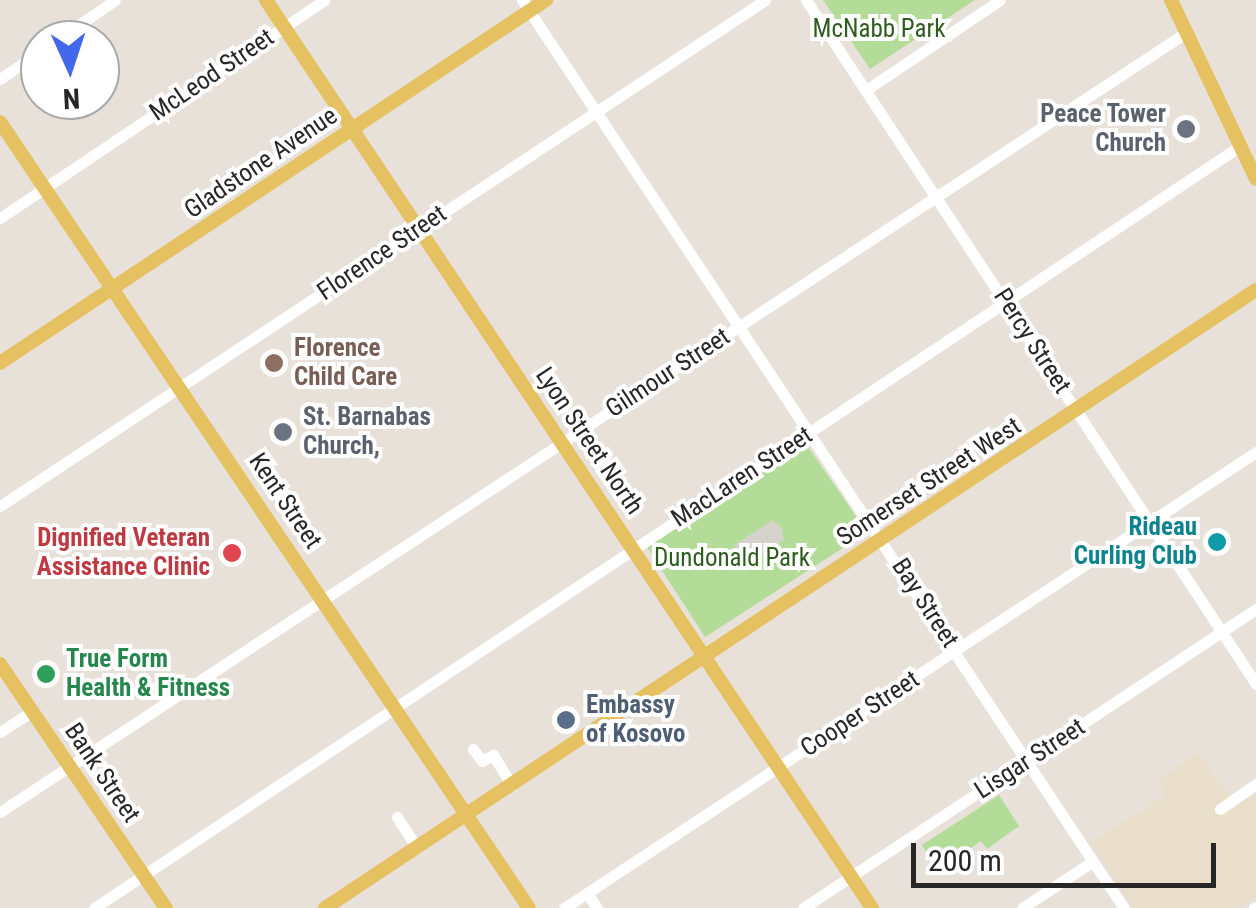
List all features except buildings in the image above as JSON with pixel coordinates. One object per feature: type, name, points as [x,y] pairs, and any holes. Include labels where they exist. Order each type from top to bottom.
[{"type":"main road","name":"Lyon Street North","points":[[266,0],[564,441],[872,908]]},
{"type":"main road","name":"Gladstone Avenue","points":[[0,362],[352,129],[526,5],[546,0]]},
{"type":"main road","points":[[1171,0],[1256,180]]},
{"type":"main road","name":"Kent Street","points":[[0,122],[529,908]]},
{"type":"main road","name":"Somerset Street West","points":[[325,908],[1256,290]]},
{"type":"main road","name":"Bank Street","points":[[0,664],[166,908]]},
{"type":"street","points":[[86,20],[115,0]]},
{"type":"street","name":"McLeod Street","points":[[0,218],[324,0]]},
{"type":"street","name":"Florence Street","points":[[0,506],[182,390],[764,0]]},
{"type":"street","name":"Percy Street","points":[[806,0],[1256,684]]},
{"type":"street","points":[[866,90],[1000,0]]},
{"type":"street","name":"Bay Street","points":[[526,5],[1124,908]]},
{"type":"street","name":"Gilmour Street","points":[[0,812],[1187,32]]},
{"type":"street","name":"MacLaren Street","points":[[94,908],[1240,146]]},
{"type":"street","name":"Cooper Street","points":[[564,908],[1256,452]]},
{"type":"street","name":"Lisgar Street","points":[[803,908],[1256,609]]},
{"type":"street","points":[[0,732],[32,710]]},
{"type":"street","points":[[473,750],[482,761],[493,755],[512,785]]},
{"type":"street","points":[[1220,809],[1256,784]]},
{"type":"street","points":[[398,816],[417,848]]},
{"type":"street","points":[[1022,908],[1093,861]]},
{"type":"street","points":[[587,893],[596,908]]},
{"type":"shaded area","points":[[773,520],[782,529],[784,540],[748,564],[743,561],[734,545]]},
{"type":"shaded area","points":[[1198,752],[1236,806],[1256,793],[1256,896],[1238,908],[1133,908],[1091,843],[1166,795],[1158,780]]},
{"type":"green space","name":"McNabb Park","points":[[823,0],[975,0],[870,69]]},
{"type":"green space","name":"Dundonald Park","points":[[806,444],[862,525],[863,535],[705,637],[647,547]]},
{"type":"green space","points":[[999,795],[1019,826],[987,849],[981,841],[939,871],[922,845]]},
{"type":"place","name":"Peace Tower Church","points":[[1186,129]]},
{"type":"place","name":"Florence Child Care","points":[[274,363]]},
{"type":"place","name":"St. Barnabas Church,","points":[[283,432]]},
{"type":"place","name":"Rideau Curling Club","points":[[1217,542]]},
{"type":"place","name":"Dignified Veteran Assistance Clinic","points":[[232,553]]},
{"type":"place","name":"True Form Health & Fitness","points":[[46,674]]},
{"type":"place","name":"Embassy of Kosovo","points":[[566,720]]}]
